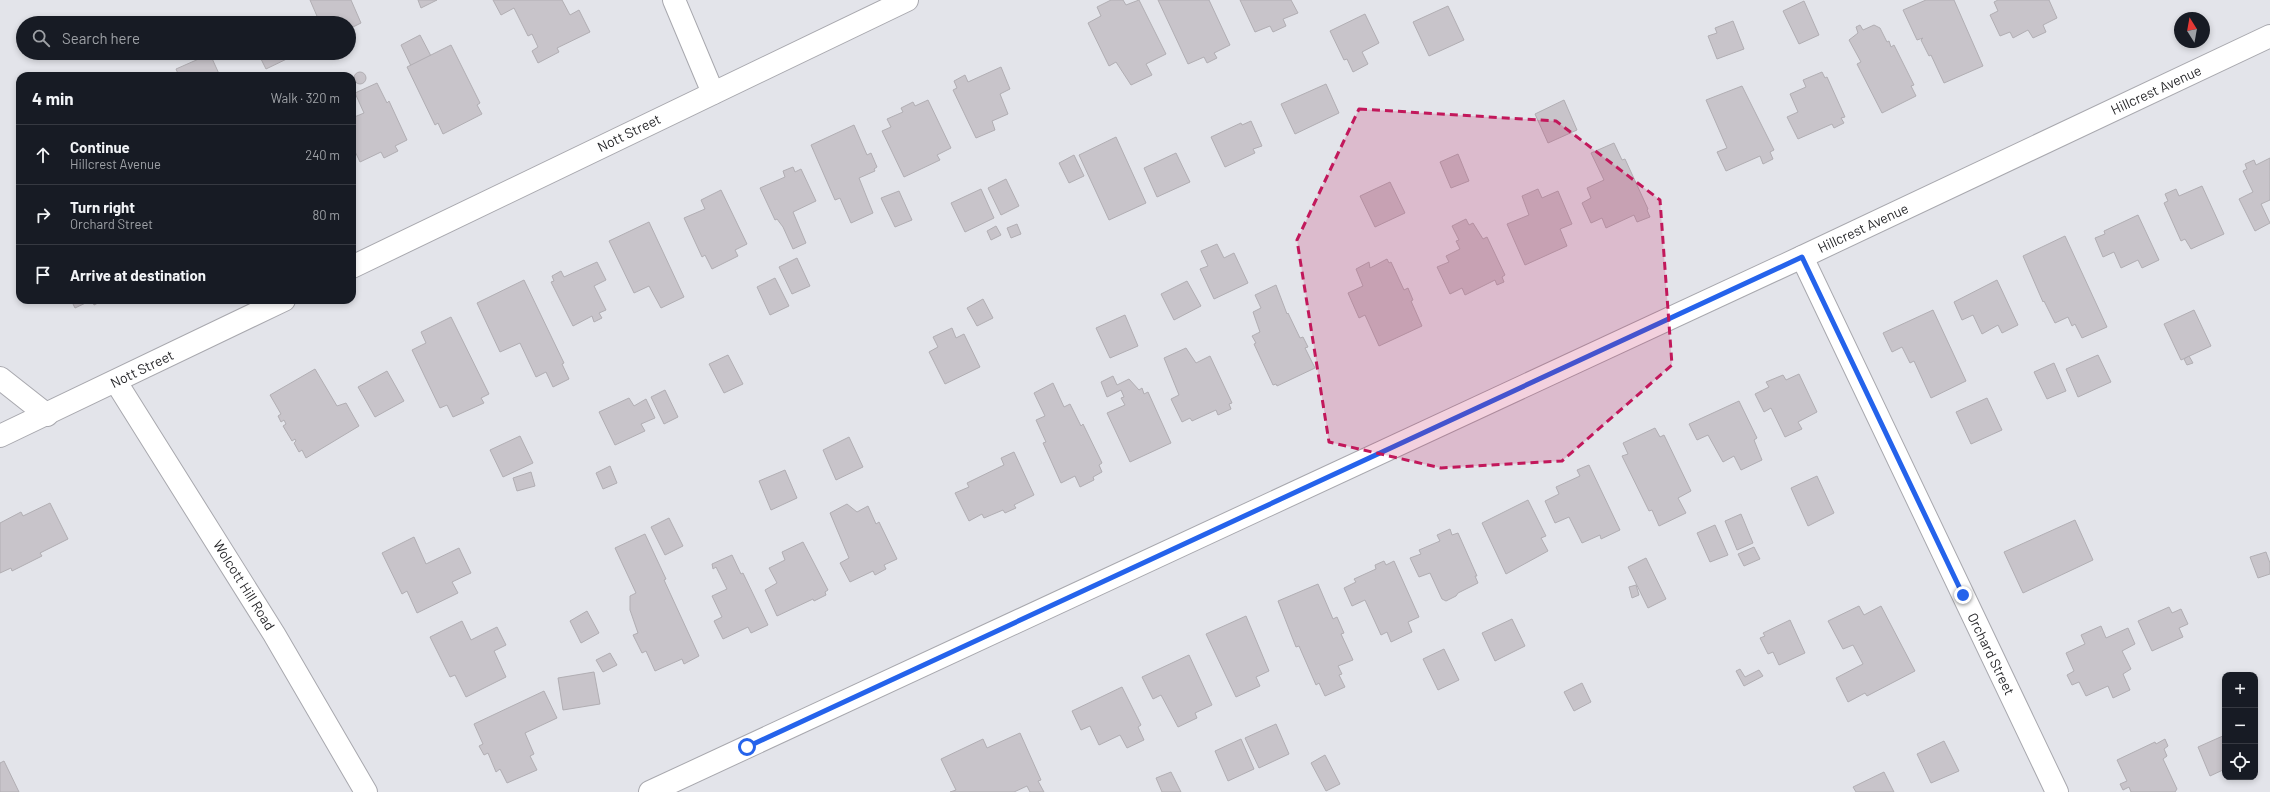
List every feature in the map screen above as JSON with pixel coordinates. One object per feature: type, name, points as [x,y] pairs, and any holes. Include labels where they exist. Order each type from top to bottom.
[{"type":"street","points":[[674,0],[713,93]]},
{"type":"street","name":"Nott Street","points":[[356,265],[907,0]]},
{"type":"street","name":"Hillcrest Avenue","points":[[650,792],[1802,257],[2270,36]]},
{"type":"street","name":"Orchard Street","points":[[1802,257],[2057,792]]},
{"type":"street","name":"Nott Street","points":[[0,436],[116,382],[276,304]]},
{"type":"street","points":[[0,378],[47,415]]},
{"type":"street","name":"Wolcott Hill Road","points":[[116,382],[274,634],[366,792]]},
{"type":"highlighted area","points":[[1359,109],[1556,121],[1660,200],[1672,365],[1562,461],[1441,468],[1329,442],[1297,240]]},
{"type":"building","points":[[310,0],[351,0],[361,23],[356,26],[356,16],[317,16]]},
{"type":"building","points":[[418,0],[437,0],[421,8]]},
{"type":"building","points":[[493,0],[562,0],[570,15],[579,10],[590,32],[557,48],[559,52],[538,63],[532,51],[538,47],[532,34],[528,36],[514,8],[501,15]]},
{"type":"building","points":[[1111,0],[1123,0],[1126,5],[1139,0],[1166,54],[1146,64],[1152,75],[1131,85],[1116,62],[1109,66],[1088,23],[1101,16],[1097,7]]},
{"type":"building","points":[[1158,0],[1209,0],[1230,45],[1214,53],[1217,58],[1207,63],[1204,57],[1188,64]]},
{"type":"building","points":[[1240,0],[1291,0],[1298,13],[1283,19],[1286,26],[1273,32],[1270,26],[1255,32]]},
{"type":"building","points":[[1926,0],[1954,0],[1983,66],[1944,83],[1931,55],[1929,56],[1921,40],[1923,38],[1917,40],[1903,10]]},
{"type":"building","points":[[1998,0],[2049,0],[2057,18],[2043,25],[2046,32],[2033,38],[2028,30],[2013,38],[2010,32],[2000,36],[1990,15],[1998,11],[1994,2]]},
{"type":"building","points":[[1804,1],[1819,35],[1799,44],[1783,11]]},
{"type":"building","points":[[1448,6],[1464,40],[1429,56],[1413,22]]},
{"type":"building","points":[[1365,14],[1379,43],[1362,52],[1368,64],[1353,72],[1347,59],[1344,60],[1330,31]]},
{"type":"building","points":[[1733,21],[1744,49],[1717,59],[1708,36],[1717,33],[1715,28]]},
{"type":"building","points":[[1860,25],[1863,30],[1874,25],[1880,28],[1887,42],[1889,41],[1891,47],[1894,45],[1914,85],[1911,86],[1916,96],[1882,113],[1857,64],[1861,62],[1849,40],[1858,33],[1856,27]]},
{"type":"building","points":[[420,35],[431,56],[411,66],[401,45]]},
{"type":"building","points":[[451,45],[480,103],[477,105],[482,114],[443,134],[438,123],[435,125],[407,67]]},
{"type":"building","points":[[196,60],[213,60],[218,72],[177,72],[176,69]]},
{"type":"building","points":[[262,60],[285,60],[266,69]]},
{"type":"building","points":[[1001,67],[1010,89],[1000,94],[1008,114],[992,121],[995,130],[976,138],[953,90],[957,88],[954,81],[965,75],[968,82]]},
{"type":"building","points":[[358,72],[362,72],[366,76],[366,80],[362,84],[358,84],[356,82],[356,74]]},
{"type":"building","points":[[1822,72],[1825,78],[1827,77],[1845,117],[1841,118],[1844,123],[1834,128],[1832,124],[1798,139],[1787,117],[1798,112],[1790,94],[1806,87],[1803,80]]},
{"type":"building","points":[[377,83],[387,103],[389,101],[407,140],[395,146],[398,151],[384,158],[381,152],[360,162],[356,154],[356,116],[364,113],[356,93]]},
{"type":"building","points":[[1326,84],[1339,113],[1295,134],[1281,104]]},
{"type":"building","points":[[1742,86],[1774,150],[1770,152],[1773,159],[1763,164],[1760,156],[1726,171],[1717,152],[1727,148],[1706,100]]},
{"type":"building","points":[[928,100],[951,148],[937,155],[940,160],[904,177],[882,131],[891,127],[887,119],[903,112],[901,108],[913,102],[915,106]]},
{"type":"building","points":[[1564,100],[1577,130],[1548,143],[1535,114]]},
{"type":"building","points":[[1251,121],[1262,146],[1253,149],[1255,153],[1225,167],[1211,137],[1241,123],[1242,125]]},
{"type":"building","points":[[854,125],[867,155],[871,153],[877,167],[874,169],[875,171],[859,178],[873,213],[851,223],[840,198],[835,200],[811,145]]},
{"type":"building","points":[[1116,137],[1146,203],[1109,220],[1079,155]]},
{"type":"building","points":[[1614,143],[1622,160],[1625,159],[1648,209],[1647,210],[1650,217],[1637,222],[1634,215],[1606,228],[1602,218],[1591,223],[1582,203],[1591,198],[1587,188],[1604,180],[1591,153]]},
{"type":"building","points":[[1176,153],[1190,182],[1157,197],[1144,168]]},
{"type":"building","points":[[1458,154],[1469,181],[1451,188],[1440,162]]},
{"type":"building","points":[[1074,155],[1084,176],[1069,183],[1059,163]]},
{"type":"building","points":[[2270,158],[2270,200],[2261,204],[2270,223],[2255,231],[2239,199],[2253,192],[2243,171],[2247,169],[2245,164],[2254,160],[2256,165]]},
{"type":"building","points":[[793,167],[795,172],[801,169],[816,201],[793,212],[806,243],[793,249],[783,227],[777,219],[775,220],[760,188],[785,177],[783,171]]},
{"type":"building","points":[[1006,179],[1019,206],[1001,215],[988,188]]},
{"type":"building","points":[[1390,182],[1405,213],[1375,227],[1360,196]]},
{"type":"building","points":[[2202,186],[2224,234],[2191,249],[2185,239],[2181,241],[2164,203],[2168,201],[2165,194],[2176,189],[2179,196]]},
{"type":"building","points":[[981,189],[994,218],[965,232],[951,203]]},
{"type":"building","points":[[1538,189],[1542,198],[1558,191],[1572,224],[1560,229],[1567,246],[1525,265],[1507,224],[1529,215],[1522,196]]},
{"type":"building","points":[[721,190],[747,244],[735,250],[738,256],[712,269],[705,255],[702,257],[684,218],[705,209],[701,200]]},
{"type":"building","points":[[899,191],[912,220],[895,227],[881,198]]},
{"type":"building","points":[[2138,215],[2159,260],[2142,268],[2138,260],[2121,268],[2114,252],[2103,257],[2095,238],[2105,234],[2104,231]]},
{"type":"building","points":[[1466,219],[1469,225],[1473,223],[1483,239],[1487,237],[1505,275],[1502,277],[1504,282],[1497,285],[1495,280],[1465,295],[1462,288],[1450,294],[1437,267],[1449,262],[1446,256],[1460,249],[1456,241],[1459,240],[1452,226]]},
{"type":"building","points":[[649,222],[684,297],[661,308],[649,286],[634,293],[609,241]]},
{"type":"building","points":[[1017,224],[1021,234],[1011,238],[1007,228]]},
{"type":"building","points":[[996,226],[1001,235],[991,240],[987,231]]},
{"type":"building","points":[[2065,236],[2107,327],[2082,338],[2075,324],[2072,326],[2068,317],[2055,323],[2044,301],[2043,302],[2023,256]]},
{"type":"building","points":[[1217,244],[1224,258],[1234,253],[1248,283],[1214,299],[1200,269],[1208,266],[1201,251]]},
{"type":"building","points":[[797,258],[810,286],[792,294],[779,267]]},
{"type":"building","points":[[1387,259],[1389,263],[1391,262],[1404,290],[1408,288],[1413,300],[1411,301],[1422,326],[1379,346],[1365,315],[1359,318],[1348,293],[1363,286],[1356,269],[1369,262],[1370,268]]},
{"type":"building","points":[[597,262],[606,280],[594,286],[606,310],[599,313],[602,318],[594,322],[592,316],[573,326],[551,282],[554,281],[552,276],[561,271],[564,277]]},
{"type":"building","points":[[775,278],[789,306],[770,315],[757,287]]},
{"type":"building","points":[[524,280],[564,363],[562,364],[569,379],[553,387],[546,372],[536,377],[520,343],[500,352],[477,303]]},
{"type":"building","points":[[1997,280],[2018,325],[2002,333],[1998,325],[1982,334],[1973,315],[1962,320],[1954,302]]},
{"type":"building","points":[[1187,281],[1201,306],[1174,320],[1161,294]]},
{"type":"building","points":[[1276,285],[1287,314],[1288,313],[1300,338],[1303,337],[1308,347],[1305,348],[1315,368],[1277,386],[1276,384],[1273,385],[1254,344],[1256,343],[1252,336],[1260,332],[1253,312],[1261,308],[1255,295]]},
{"type":"building","points":[[983,299],[993,318],[977,326],[967,308]]},
{"type":"building","points":[[73,304],[84,304],[75,308]]},
{"type":"building","points":[[1933,310],[1966,381],[1931,398],[1914,361],[1910,363],[1902,347],[1892,352],[1883,333]]},
{"type":"building","points":[[2194,310],[2211,346],[2181,360],[2164,324]]},
{"type":"building","points":[[1125,315],[1138,346],[1110,358],[1096,328]]},
{"type":"building","points":[[451,317],[489,394],[481,398],[484,403],[453,417],[447,405],[440,408],[412,350],[426,343],[421,332]]},
{"type":"building","points":[[952,328],[956,338],[964,334],[980,367],[945,384],[929,352],[938,347],[933,337]]},
{"type":"building","points":[[1186,348],[1196,363],[1210,356],[1232,403],[1229,404],[1231,409],[1218,415],[1216,410],[1192,421],[1190,418],[1182,422],[1171,399],[1179,395],[1164,358]]},
{"type":"building","points":[[728,355],[743,384],[724,393],[709,364]]},
{"type":"building","points":[[2098,355],[2111,382],[2078,397],[2066,369]]},
{"type":"building","points":[[2189,356],[2193,363],[2187,365],[2184,359]]},
{"type":"building","points":[[2054,363],[2066,391],[2047,399],[2034,372]]},
{"type":"building","points":[[315,369],[337,406],[346,403],[359,426],[306,458],[302,450],[299,452],[294,443],[296,441],[295,439],[292,441],[283,426],[286,424],[284,420],[281,422],[278,416],[281,414],[270,395]]},
{"type":"building","points":[[387,371],[404,401],[375,417],[358,387]]},
{"type":"building","points":[[1799,374],[1817,412],[1798,422],[1802,429],[1785,437],[1771,408],[1764,412],[1755,394],[1769,387],[1766,382],[1783,375],[1786,380]]},
{"type":"building","points":[[1113,376],[1117,385],[1129,379],[1139,390],[1142,388],[1144,394],[1148,392],[1171,443],[1130,462],[1107,413],[1125,405],[1121,398],[1124,397],[1121,390],[1107,397],[1101,382]]},
{"type":"building","points":[[1053,383],[1064,407],[1070,404],[1081,426],[1083,424],[1102,463],[1099,465],[1102,472],[1093,477],[1094,480],[1080,487],[1075,476],[1061,483],[1043,443],[1046,442],[1036,420],[1045,416],[1034,393]]},
{"type":"building","points":[[665,390],[678,417],[664,424],[651,397]]},
{"type":"building","points":[[629,398],[634,406],[646,399],[655,418],[641,424],[645,431],[615,445],[599,412]]},
{"type":"building","points":[[1987,398],[2002,430],[1971,444],[1956,412]]},
{"type":"building","points":[[1739,401],[1757,438],[1754,440],[1762,460],[1741,470],[1734,456],[1723,462],[1708,435],[1697,440],[1689,424]]},
{"type":"building","points":[[1655,428],[1660,437],[1664,435],[1691,491],[1678,498],[1686,513],[1659,526],[1652,510],[1649,511],[1622,456],[1628,454],[1623,443]]},
{"type":"building","points":[[520,436],[533,463],[503,477],[490,450]]},
{"type":"building","points":[[849,437],[863,467],[836,480],[823,450]]},
{"type":"building","points":[[1014,452],[1034,495],[1014,505],[1016,508],[1005,513],[1003,510],[984,518],[982,514],[969,521],[955,493],[969,487],[967,483],[1004,465],[1001,458]]},
{"type":"building","points":[[1589,465],[1620,530],[1601,539],[1600,535],[1582,543],[1569,517],[1555,523],[1545,501],[1559,494],[1556,487],[1580,476],[1577,470]]},
{"type":"building","points":[[610,466],[617,483],[603,489],[596,473]]},
{"type":"building","points":[[785,470],[797,498],[771,510],[759,481]]},
{"type":"building","points":[[531,472],[535,486],[517,491],[513,478]]},
{"type":"building","points":[[1817,476],[1834,513],[1808,526],[1791,488]]},
{"type":"building","points":[[1528,500],[1546,536],[1541,538],[1548,551],[1506,574],[1482,523]]},
{"type":"building","points":[[50,503],[68,539],[40,553],[42,556],[12,571],[11,568],[0,573],[0,523],[21,512],[23,516]]},
{"type":"building","points":[[847,504],[857,512],[868,506],[876,524],[879,522],[897,559],[884,565],[886,569],[875,575],[873,571],[850,582],[840,563],[849,558],[830,513]]},
{"type":"building","points":[[1741,514],[1753,543],[1737,550],[1725,521]]},
{"type":"building","points":[[669,518],[683,546],[665,555],[651,527]]},
{"type":"building","points":[[2075,520],[2093,560],[2023,593],[2004,552]]},
{"type":"building","points":[[1715,525],[1728,555],[1710,562],[1697,533]]},
{"type":"building","points":[[1450,529],[1452,535],[1458,533],[1477,576],[1475,576],[1478,583],[1446,601],[1442,599],[1430,573],[1419,577],[1410,558],[1421,554],[1419,550],[1440,541],[1437,535]]},
{"type":"building","points":[[645,534],[666,579],[664,580],[699,656],[684,664],[682,659],[655,671],[646,651],[642,653],[633,635],[638,633],[630,610],[630,596],[636,593],[615,548]]},
{"type":"building","points":[[414,537],[426,564],[459,548],[471,573],[452,582],[458,593],[417,613],[407,591],[402,594],[382,553]]},
{"type":"building","points":[[803,542],[828,590],[825,592],[826,595],[814,601],[813,599],[777,616],[765,590],[777,583],[769,568],[785,560],[782,552]]},
{"type":"building","points":[[1754,547],[1760,559],[1744,566],[1738,554]]},
{"type":"building","points":[[2266,552],[2270,563],[2270,574],[2258,578],[2250,557]]},
{"type":"building","points":[[732,555],[741,574],[743,573],[768,625],[751,633],[748,627],[723,639],[714,621],[722,617],[712,596],[727,589],[716,567],[713,569],[712,564]]},
{"type":"building","points":[[1646,558],[1666,599],[1648,608],[1628,567]]},
{"type":"building","points":[[1384,561],[1386,565],[1394,561],[1419,617],[1408,622],[1412,632],[1391,642],[1387,632],[1381,635],[1365,600],[1352,606],[1344,588],[1356,582],[1354,579],[1376,569],[1375,565]]},
{"type":"building","points":[[1318,584],[1333,619],[1337,617],[1344,633],[1341,634],[1353,660],[1338,666],[1342,674],[1339,675],[1345,687],[1325,696],[1319,683],[1316,685],[1299,646],[1296,647],[1278,601]]},
{"type":"building","points":[[1636,585],[1639,595],[1632,598],[1629,587]]},
{"type":"building","points":[[1859,606],[1864,615],[1881,606],[1915,671],[1867,696],[1865,693],[1848,702],[1836,678],[1863,664],[1853,645],[1843,649],[1828,621]]},
{"type":"building","points":[[2169,607],[2172,613],[2181,609],[2188,624],[2179,628],[2183,637],[2152,651],[2138,621]]},
{"type":"building","points":[[587,611],[599,633],[581,643],[570,621]]},
{"type":"building","points":[[1246,616],[1269,671],[1256,677],[1260,686],[1236,697],[1206,634]]},
{"type":"building","points":[[1512,619],[1525,646],[1495,661],[1482,633]]},
{"type":"building","points":[[1790,620],[1805,653],[1779,665],[1773,652],[1768,654],[1760,638],[1765,636],[1763,633]]},
{"type":"building","points":[[462,621],[471,640],[497,627],[506,645],[494,651],[506,677],[466,697],[455,675],[450,677],[430,637]]},
{"type":"building","points":[[2101,626],[2106,638],[2128,628],[2135,644],[2122,651],[2131,669],[2123,674],[2130,690],[2113,698],[2108,686],[2086,696],[2079,682],[2072,685],[2067,675],[2074,671],[2066,653],[2085,644],[2081,635]]},
{"type":"building","points":[[1444,649],[1459,680],[1438,690],[1423,659]]},
{"type":"building","points":[[610,653],[617,665],[603,672],[596,660]]},
{"type":"building","points":[[1189,655],[1212,705],[1195,713],[1197,718],[1178,727],[1161,695],[1153,699],[1142,677]]},
{"type":"building","points":[[1740,669],[1745,677],[1759,670],[1763,676],[1744,686],[1736,671]]},
{"type":"building","points":[[594,672],[600,704],[563,710],[558,678]]},
{"type":"building","points":[[1582,683],[1591,702],[1574,711],[1564,692]]},
{"type":"building","points":[[1122,687],[1141,725],[1138,727],[1144,740],[1127,748],[1120,735],[1099,745],[1090,726],[1081,730],[1072,711]]},
{"type":"building","points":[[544,691],[557,718],[525,733],[534,754],[530,756],[537,770],[507,783],[500,769],[496,772],[488,753],[484,755],[479,746],[483,744],[474,724]]},
{"type":"building","points":[[1276,724],[1289,754],[1259,768],[1245,738]]},
{"type":"building","points":[[1020,733],[1041,780],[1038,781],[1044,792],[1030,792],[1027,786],[1014,792],[950,792],[956,790],[941,759],[983,739],[987,748]]},
{"type":"building","points":[[2222,736],[2222,770],[2210,776],[2198,747]]},
{"type":"building","points":[[1241,739],[1254,769],[1228,781],[1215,751]]},
{"type":"building","points":[[2165,739],[2168,746],[2164,749],[2167,756],[2163,759],[2177,789],[2175,792],[2131,792],[2129,787],[2123,790],[2120,784],[2127,781],[2117,760],[2155,742],[2156,744]]},
{"type":"building","points":[[1944,741],[1959,771],[1931,783],[1917,754]]},
{"type":"building","points":[[1325,755],[1340,784],[1326,791],[1311,763]]},
{"type":"building","points":[[4,761],[19,792],[0,792],[0,763]]},
{"type":"building","points":[[1171,772],[1181,792],[1162,792],[1156,778]]},
{"type":"building","points":[[1884,772],[1894,792],[1856,792],[1853,787]]},
{"type":"route","points":[[747,747],[1802,257],[1963,595]]}]
